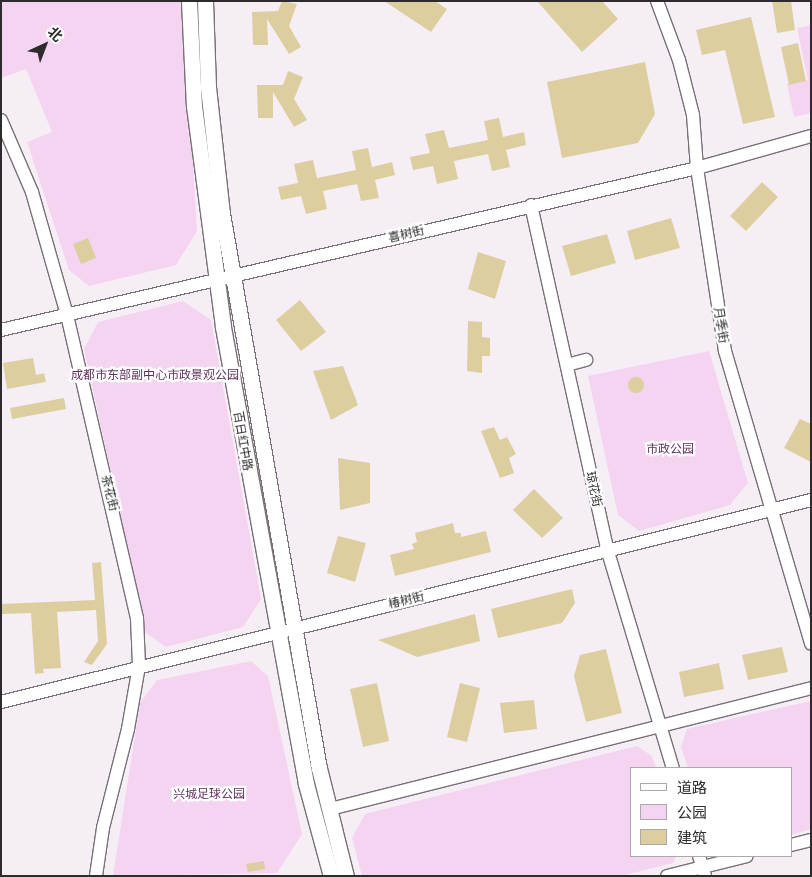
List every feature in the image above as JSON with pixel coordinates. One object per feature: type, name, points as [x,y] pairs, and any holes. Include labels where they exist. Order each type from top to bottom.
[{"type":"street","name":"百日红中路","points":[[189,1],[194,106],[216,280],[277,632],[306,784],[332,876]]},
{"type":"street","name":"百日红中路","points":[[205,1],[208,87],[233,276],[293,628],[319,768],[346,876]]},
{"type":"street","name":"月季街","points":[[657,1],[679,60],[694,115],[697,168],[725,351],[811,644]]},
{"type":"street","name":"茶花街","points":[[1,120],[32,192],[67,315],[136,609],[139,666],[128,729],[103,828],[96,876]]},
{"type":"street","name":"喜树街","points":[[1,330],[531,205],[697,168],[811,136]]},
{"type":"street","name":"琼花街","points":[[531,205],[608,552],[673,767]]},
{"type":"street","points":[[567,365],[586,360]]},
{"type":"street","name":"椿树街","points":[[1,702],[139,666],[608,552],[811,500]]},
{"type":"street","points":[[330,809],[811,688]]},
{"type":"street","points":[[792,845],[811,840]]},
{"type":"street","points":[[667,876],[742,857]]},
{"type":"green space","points":[[1,1],[183,1],[197,231],[176,265],[89,286],[69,270],[27,142],[52,132],[26,69],[1,78]]},
{"type":"green space","points":[[811,25],[811,113],[794,117],[787,84],[808,80],[797,28]]},
{"type":"green space","name":"成都市东部副中心市政景观公园","points":[[183,301],[211,320],[261,599],[243,627],[166,647],[146,633],[84,349],[98,322]]},
{"type":"green space","name":"市政公园","points":[[709,351],[748,483],[730,505],[639,531],[618,515],[588,376]]},
{"type":"green space","name":"兴城足球公园","points":[[251,661],[268,676],[302,834],[277,873],[113,876],[140,703],[157,680]]},
{"type":"green space","points":[[811,701],[811,829],[792,835],[792,767],[688,767],[681,747],[687,729]]},
{"type":"green space","points":[[637,746],[652,756],[656,767],[630,767],[630,857],[676,857],[673,863],[621,876],[362,876],[352,838],[365,814]]},
{"type":"building","points":[[282,1],[297,4],[289,26],[301,47],[289,54],[267,19],[268,45],[253,45],[252,12],[278,11]]},
{"type":"building","points":[[384,1],[435,1],[447,9],[431,32]]},
{"type":"building","points":[[537,1],[602,1],[618,19],[582,52]]},
{"type":"building","points":[[772,1],[791,1],[795,30],[777,33]]},
{"type":"building","points":[[751,17],[775,117],[743,124],[725,50],[702,55],[696,30]]},
{"type":"building","points":[[798,43],[806,81],[789,85],[781,47]]},
{"type":"building","points":[[645,62],[655,114],[638,143],[562,158],[547,82]]},
{"type":"building","points":[[288,71],[303,77],[294,99],[307,120],[294,127],[273,92],[273,118],[258,118],[257,85],[283,85]]},
{"type":"building","points":[[499,118],[503,137],[524,132],[526,145],[506,150],[510,167],[492,171],[488,154],[454,161],[458,179],[437,184],[433,166],[413,170],[410,157],[430,153],[425,134],[444,130],[449,148],[488,140],[484,121]]},
{"type":"building","points":[[368,148],[372,167],[392,162],[395,175],[375,180],[379,198],[361,201],[357,184],[323,191],[327,209],[306,214],[301,196],[281,200],[278,187],[298,183],[294,164],[313,160],[317,178],[356,170],[352,151]]},
{"type":"building","points":[[762,182],[778,197],[746,231],[730,216]]},
{"type":"building","points":[[671,218],[680,248],[635,260],[627,231]]},
{"type":"building","points":[[607,234],[616,263],[571,276],[562,246]]},
{"type":"building","points":[[88,238],[96,258],[81,264],[73,244]]},
{"type":"building","points":[[478,252],[506,261],[495,299],[468,289]]},
{"type":"building","points":[[300,300],[326,332],[301,351],[276,320]]},
{"type":"building","points":[[468,321],[482,322],[482,337],[490,338],[490,356],[482,356],[482,373],[467,371]]},
{"type":"building","points":[[33,358],[36,375],[44,373],[46,382],[7,389],[3,363]]},
{"type":"building","points":[[343,366],[358,405],[331,420],[313,371]]},
{"type":"building","points":[[636,377],[642,379],[644,385],[642,391],[636,393],[630,391],[628,385],[630,379]]},
{"type":"building","points":[[64,398],[66,409],[12,419],[10,408]]},
{"type":"building","points":[[800,419],[811,424],[811,462],[784,448]]},
{"type":"building","points":[[494,427],[500,440],[507,437],[516,454],[509,458],[514,473],[500,478],[481,431]]},
{"type":"building","points":[[338,458],[370,463],[370,503],[340,510]]},
{"type":"building","points":[[534,489],[563,518],[542,538],[513,510]]},
{"type":"building","points":[[453,523],[455,533],[461,533],[461,537],[486,531],[491,552],[395,576],[390,555],[414,549],[412,544],[417,542],[415,533]]},
{"type":"building","points":[[338,536],[366,543],[355,582],[327,573]]},
{"type":"building","points":[[101,562],[107,644],[92,665],[84,662],[98,641],[96,610],[57,612],[61,668],[43,669],[44,673],[35,674],[31,613],[1,614],[1,604],[95,600],[92,563]]},
{"type":"building","points":[[572,589],[575,603],[562,623],[498,638],[491,609]]},
{"type":"building","points":[[475,614],[480,641],[417,657],[378,640]]},
{"type":"building","points":[[782,647],[788,672],[748,680],[742,655]]},
{"type":"building","points":[[606,649],[622,713],[586,722],[574,676],[580,655]]},
{"type":"building","points":[[719,663],[724,689],[684,697],[679,672]]},
{"type":"building","points":[[377,683],[389,741],[363,747],[350,689]]},
{"type":"building","points":[[460,683],[480,688],[467,742],[447,737]]},
{"type":"building","points":[[534,700],[537,729],[504,733],[500,703]]},
{"type":"building","points":[[264,861],[265,869],[248,872],[246,864]]}]
